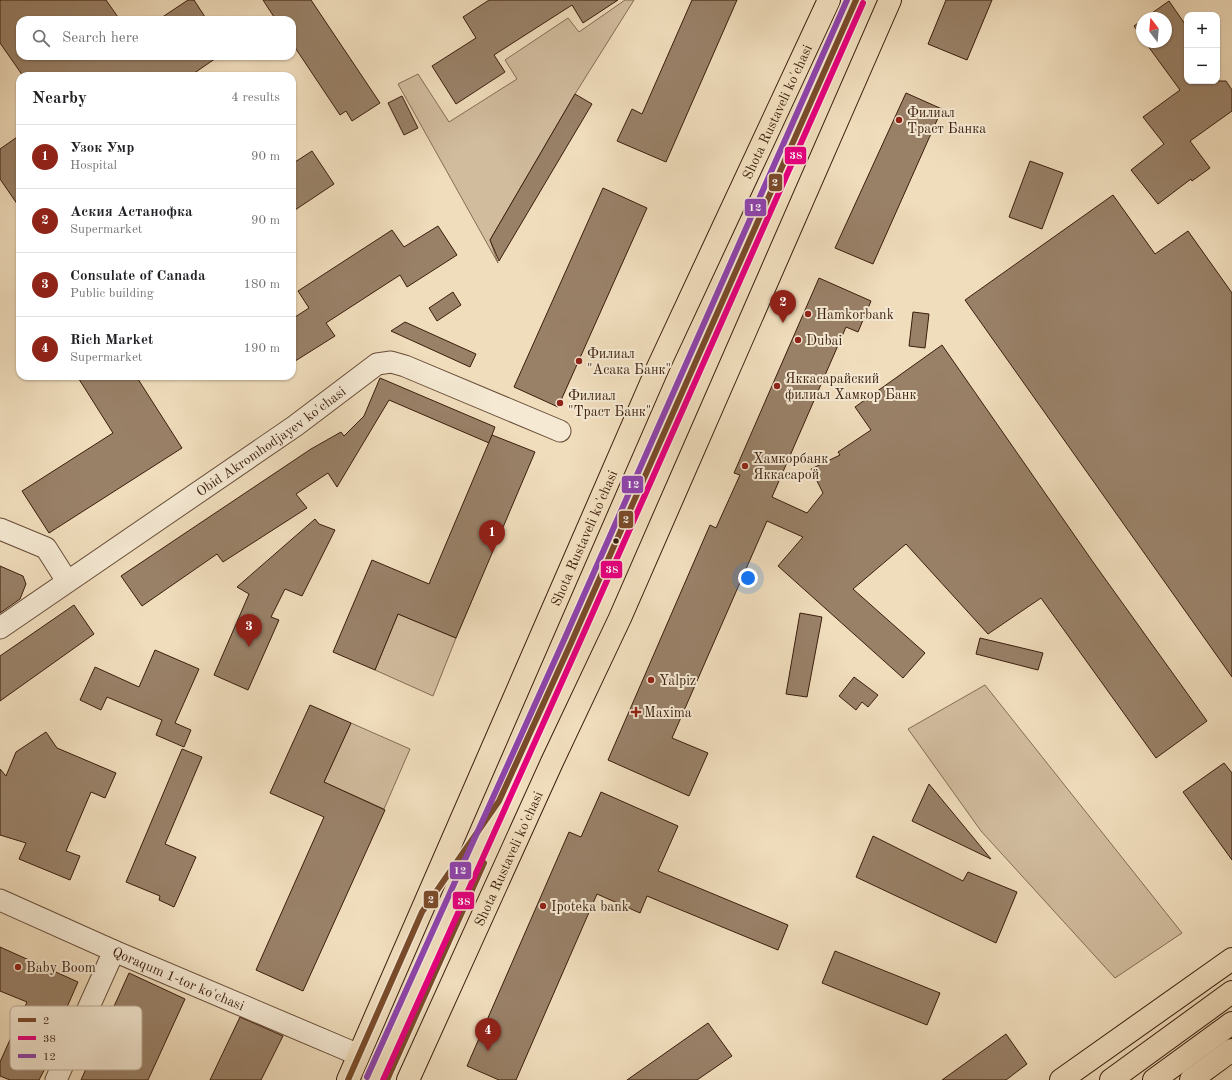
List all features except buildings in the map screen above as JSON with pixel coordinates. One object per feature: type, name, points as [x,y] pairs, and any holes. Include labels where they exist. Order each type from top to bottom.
[{"type":"main road","name":"Shota Rustaveli ko'chasi","points":[[348,1080],[659,365],[829,0]]},
{"type":"main road","name":"Shota Rustaveli ko'chasi","points":[[408,1080],[546,775],[620,618],[890,0]]},
{"type":"main road","points":[[1061,1080],[1232,959]]},
{"type":"main road","points":[[1111,1080],[1232,992]]},
{"type":"main road","points":[[1154,1080],[1232,1023]]},
{"type":"main road","points":[[1191,1080],[1232,1050]]},
{"type":"street","name":"Obid Akromhodjayev ko'chasi","points":[[0,628],[295,426],[377,364],[391,362],[406,366],[560,430]]},
{"type":"street","points":[[0,529],[46,548],[67,581]]},
{"type":"street","name":"Qoraqum 1-tor ko'chasi","points":[[0,900],[114,951],[359,1055]]},
{"type":"street","points":[[89,1006],[114,951]]},
{"type":"street","points":[[56,1080],[60,1070]]},
{"type":"shaded area","points":[[625,0],[634,0],[575,94],[490,240],[498,263],[398,84],[418,74],[449,122],[517,79],[505,60],[568,18],[579,32]]},
{"type":"shaded area","points":[[398,614],[456,638],[433,696],[375,670]]},
{"type":"shaded area","points":[[985,685],[1182,933],[1115,978],[981,831],[908,729]]},
{"type":"shaded area","points":[[351,723],[410,749],[384,809],[324,782]]},
{"type":"transit line","name":"12","points":[[367,1077],[564,640],[847,0]]},
{"type":"transit line","name":"2","points":[[348,1080],[422,912],[499,801],[571,643],[856,0]]},
{"type":"transit line","name":"38","points":[[383,1080],[578,646],[863,3]]},
{"type":"transit line","name":"2","points":[[387,1080],[484,863]]},
{"type":"place","name":"Филиал Траст Банка","points":[[899,120]]},
{"type":"place","name":"Hamkorbank","points":[[808,314]]},
{"type":"place","name":"Аския Астанофка","points":[[783,323]]},
{"type":"place","name":"Dubai","points":[[798,340]]},
{"type":"place","name":"Филиал \"Асака Банк\"","points":[[579,361]]},
{"type":"place","name":"Яккасарайский филиал Хамкор Банк","points":[[777,386]]},
{"type":"place","name":"Филиал \"Траст Банк\"","points":[[560,403]]},
{"type":"place","name":"Хамкорбанк Яккасарой","points":[[745,466]]},
{"type":"place","name":"Узок Умр","points":[[492,553]]},
{"type":"place","name":"Consulate of Canada","points":[[249,647]]},
{"type":"place","name":"Yalpiz","points":[[651,680]]},
{"type":"place","name":"Maxima","points":[[636,712]]},
{"type":"place","name":"Ipoteka bank","points":[[543,906]]},
{"type":"place","name":"Baby Boom","points":[[18,967]]},
{"type":"place","name":"Rich Market","points":[[488,1051]]}]
